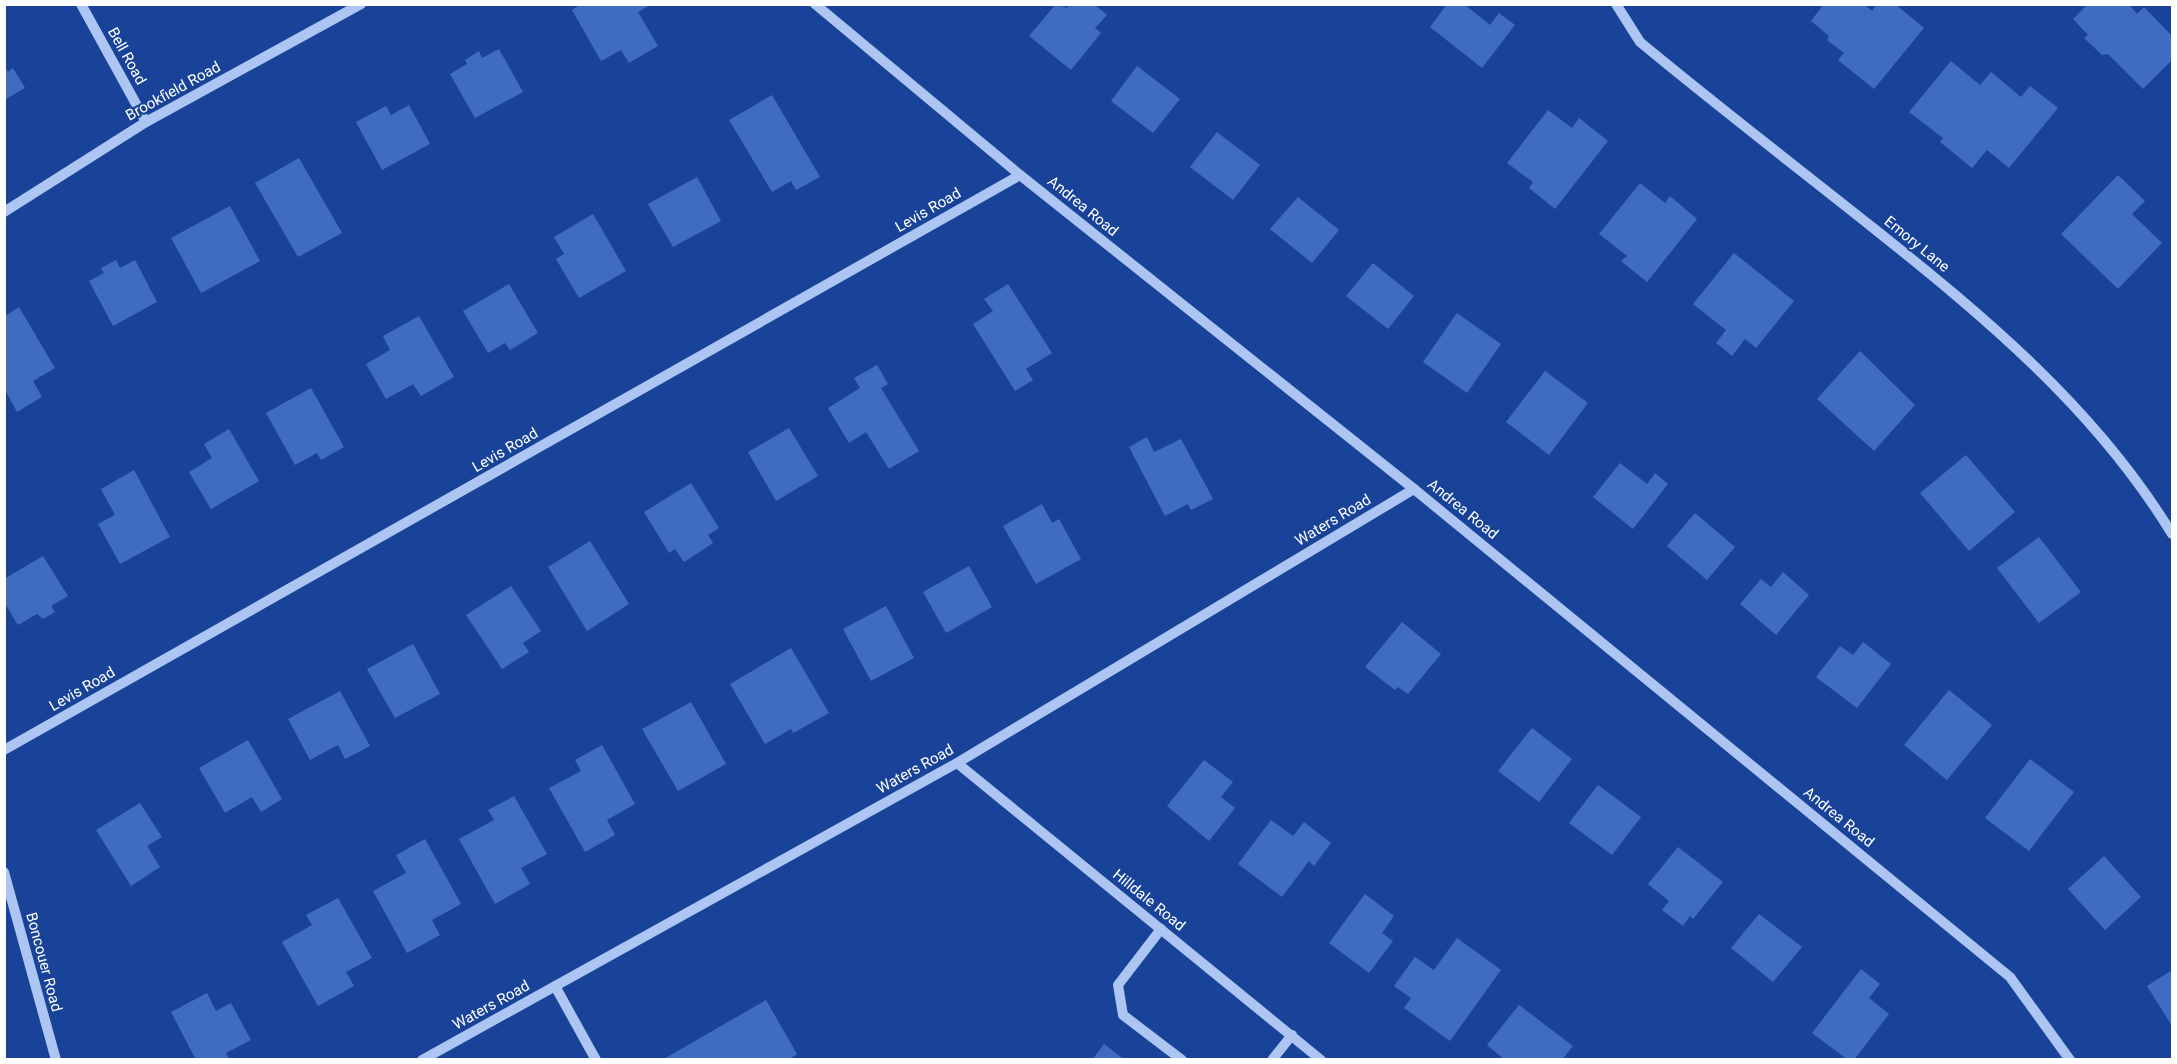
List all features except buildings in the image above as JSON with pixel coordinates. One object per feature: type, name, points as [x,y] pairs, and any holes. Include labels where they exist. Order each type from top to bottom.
[{"type":"street","name":"Bell Road","points":[[81,4],[146,122]]},
{"type":"street","name":"Brookfield Road","points":[[4,212],[146,122],[361,4]]},
{"type":"street","name":"Andrea Road","points":[[815,4],[1020,175],[1414,489],[2010,977],[2070,1059]]},
{"type":"street","name":"Emory Lane","points":[[1616,4],[1641,42],[1938,279],[2029,358],[2074,404],[2120,461],[2172,534]]},
{"type":"street","name":"Levis Road","points":[[4,750],[1020,175]]},
{"type":"street","name":"Waters Road","points":[[422,1059],[957,763],[1414,489]]},
{"type":"street","name":"Hilldale Road","points":[[957,763],[1321,1059]]},
{"type":"street","name":"Boncouer Road","points":[[4,872],[56,1059]]},
{"type":"street","points":[[1161,929],[1118,985],[1123,1015],[1182,1059]]},
{"type":"street","points":[[555,986],[596,1059]]},
{"type":"street","points":[[1272,1059],[1292,1035]]}]
